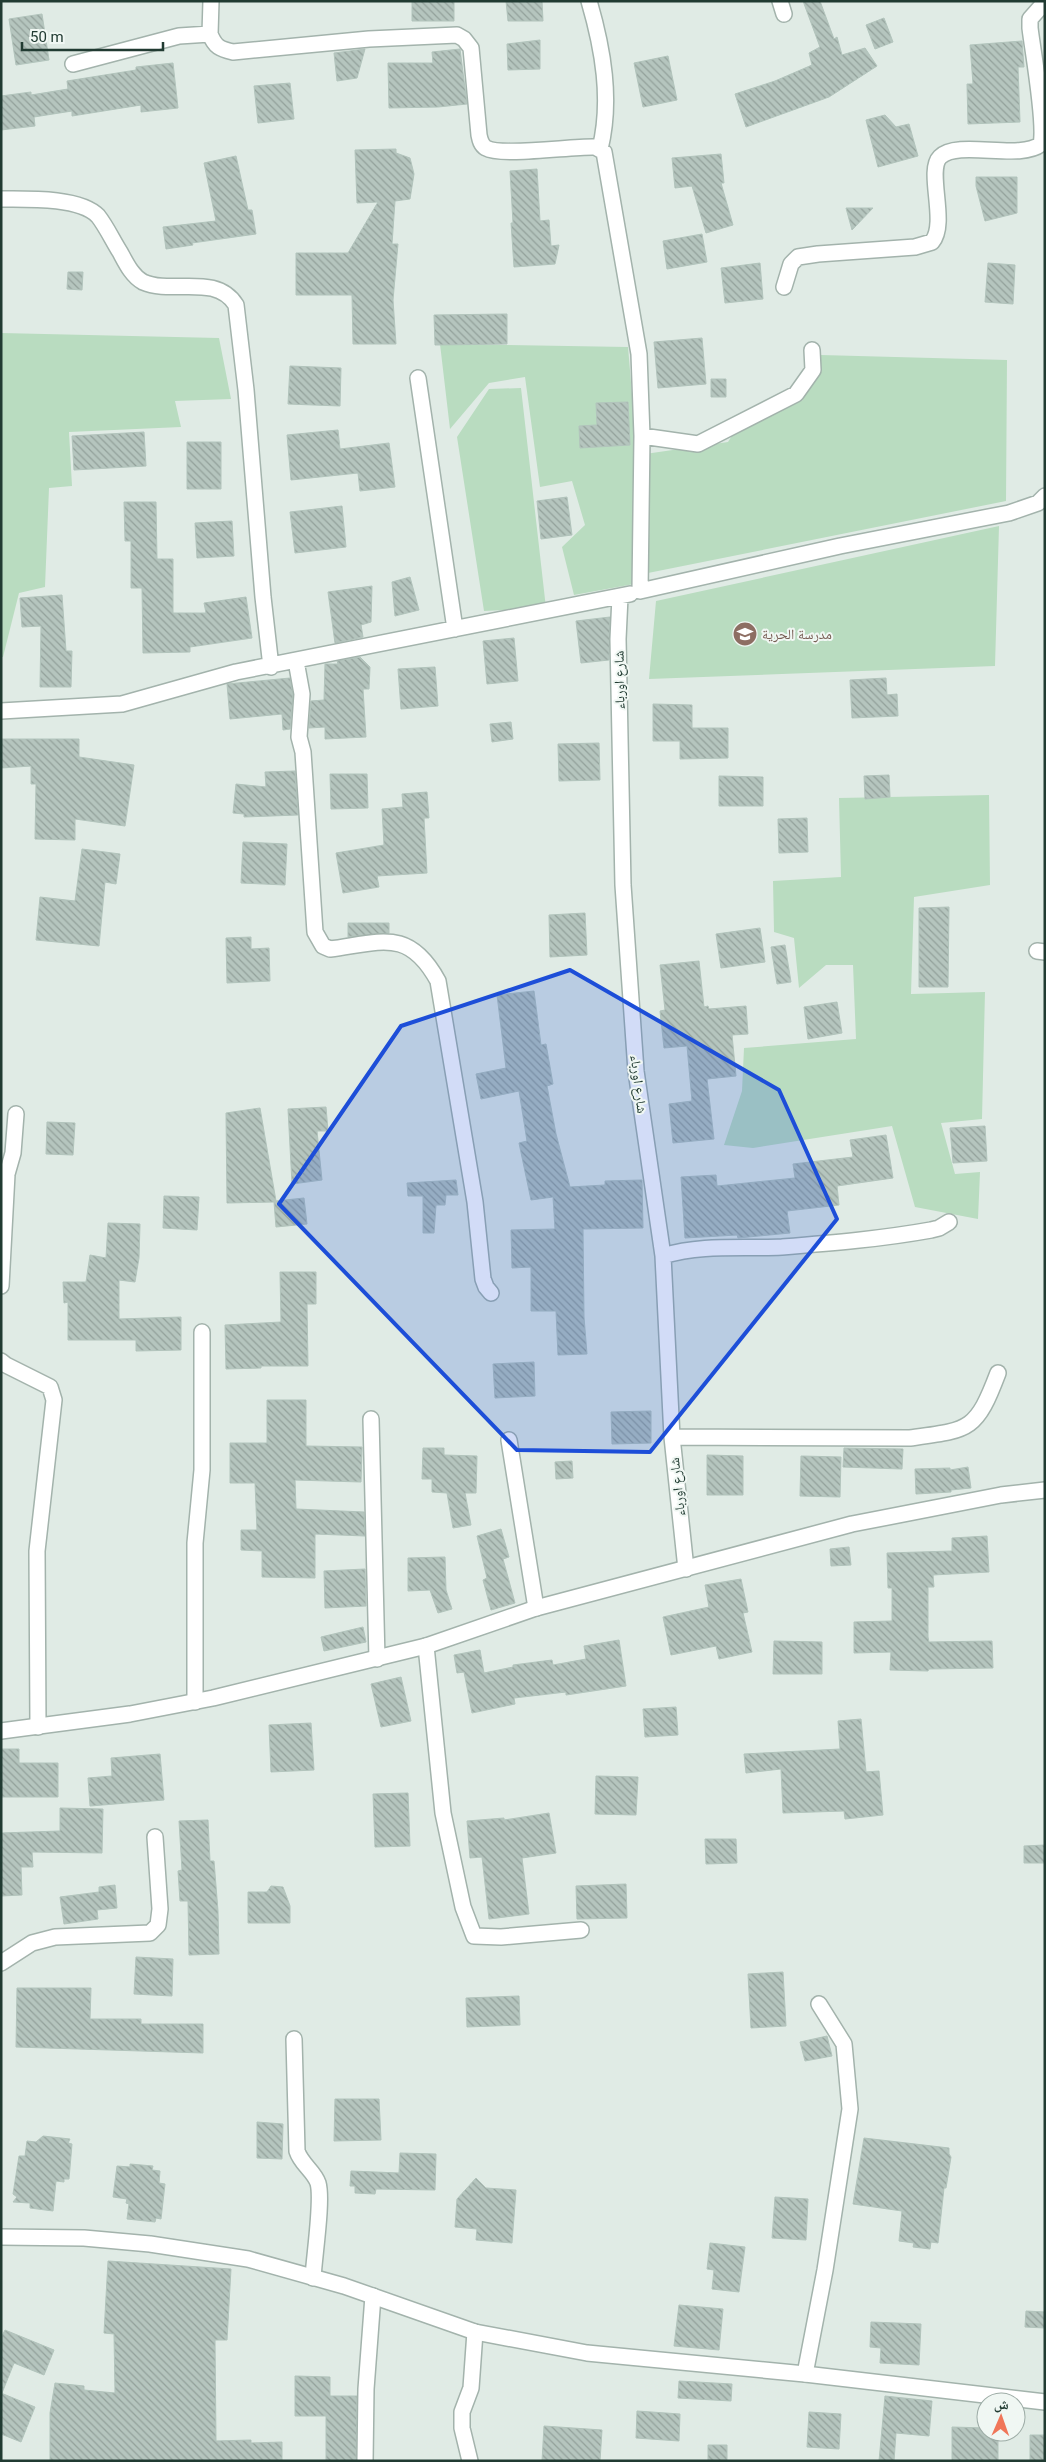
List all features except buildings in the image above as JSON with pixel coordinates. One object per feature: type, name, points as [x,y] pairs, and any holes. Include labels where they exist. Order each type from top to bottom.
[{"type":"street","points":[[211,1],[210,34],[214,45],[222,50],[233,52],[369,39],[457,35],[464,39],[471,48],[478,135],[481,143],[486,148],[505,151],[591,147],[600,149],[606,156],[607,174],[639,354],[642,436],[640,591]]},
{"type":"street","points":[[589,1],[599,38],[603,69],[606,127],[600,149]]},
{"type":"street","points":[[784,287],[791,264],[798,258],[818,254],[915,247],[932,242],[938,228],[936,168],[940,157],[945,154],[965,150],[1029,150],[1041,144],[1044,138],[1043,122],[1030,33],[1045,2]]},
{"type":"street","points":[[73,64],[179,36],[210,34]]},
{"type":"street","points":[[1,199],[66,203],[84,207],[97,216],[135,277],[157,286],[214,288],[231,297],[236,305],[246,390],[263,597],[271,667]]},
{"type":"street","points":[[642,436],[698,444],[796,394],[813,370],[812,350]]},
{"type":"street","points":[[418,378],[456,629]]},
{"type":"street","points":[[1,711],[122,704],[147,698],[188,684],[620,597],[840,546],[1009,513],[1038,503],[1045,496]]},
{"type":"street","name":"شارع اورباء","points":[[620,597],[618,639],[623,894],[636,1071],[664,1256],[672,1437],[686,1570]]},
{"type":"street","points":[[296,661],[302,694],[299,737],[303,752],[315,932],[323,946],[330,949],[396,942],[407,945],[418,952],[438,981],[475,1202],[483,1279],[486,1288],[491,1293]]},
{"type":"street","points":[[1,1286],[6,1174],[13,1153],[16,1114]]},
{"type":"street","points":[[664,1256],[684,1250],[712,1247],[781,1247],[866,1240],[939,1228],[949,1222]]},
{"type":"street","points":[[195,1702],[195,1542],[202,1470],[202,1332]]},
{"type":"street","points":[[1,1361],[50,1387],[54,1400],[37,1551],[38,1727]]},
{"type":"street","points":[[672,1437],[910,1438],[945,1434],[965,1427],[976,1420],[988,1399],[998,1373]]},
{"type":"street","points":[[371,1419],[377,1659]]},
{"type":"street","points":[[509,1440],[536,1608]]},
{"type":"street","points":[[1,1731],[38,1727],[195,1702],[426,1646],[536,1608],[686,1570],[852,1524],[1001,1495],[1045,1490]]},
{"type":"street","points":[[426,1646],[443,1813],[463,1907],[474,1936],[502,1937],[581,1930]]},
{"type":"street","points":[[1,1962],[32,1943],[55,1937],[150,1933],[158,1925],[160,1909],[155,1837]]},
{"type":"street","points":[[805,2374],[826,2270],[850,2109],[844,2044],[819,2004]]},
{"type":"street","points":[[294,2039],[297,2151],[304,2164],[315,2176],[320,2190],[313,2278]]},
{"type":"street","points":[[1,2237],[84,2238],[150,2244],[248,2259],[373,2296],[476,2332],[586,2353],[805,2374],[1045,2402]]},
{"type":"street","points":[[365,2461],[366,2389],[373,2296]]},
{"type":"street","points":[[470,2461],[462,2428],[462,2412],[471,2388],[476,2332]]},
{"type":"highlighted area","points":[[570,970],[779,1090],[837,1219],[650,1452],[517,1450],[279,1204],[401,1026]]},
{"type":"green space","points":[[1,333],[219,338],[231,399],[175,401],[181,427],[69,432],[72,486],[49,488],[45,587],[19,593],[3,657],[1,657]]},
{"type":"green space","points":[[440,344],[628,347],[636,441],[634,584],[574,595],[562,547],[585,525],[572,481],[540,487],[525,377],[489,383],[450,429]]},
{"type":"green space","points":[[821,355],[1007,360],[1006,501],[643,574],[645,454],[728,442],[733,434],[803,400],[806,380],[820,374]]},
{"type":"green space","points":[[521,388],[546,608],[484,611],[457,437],[489,389]]},
{"type":"green space","points":[[999,526],[995,666],[649,679],[656,601]]},
{"type":"green space","points":[[989,795],[990,885],[914,897],[911,994],[985,992],[982,1119],[941,1123],[955,1174],[980,1172],[978,1219],[915,1207],[892,1126],[753,1148],[724,1145],[742,1091],[744,1048],[856,1039],[853,965],[826,965],[799,988],[794,938],[774,932],[773,881],[841,877],[839,798]]},
{"type":"place","name":"مدرسة الحرية","points":[[745,634]]}]
